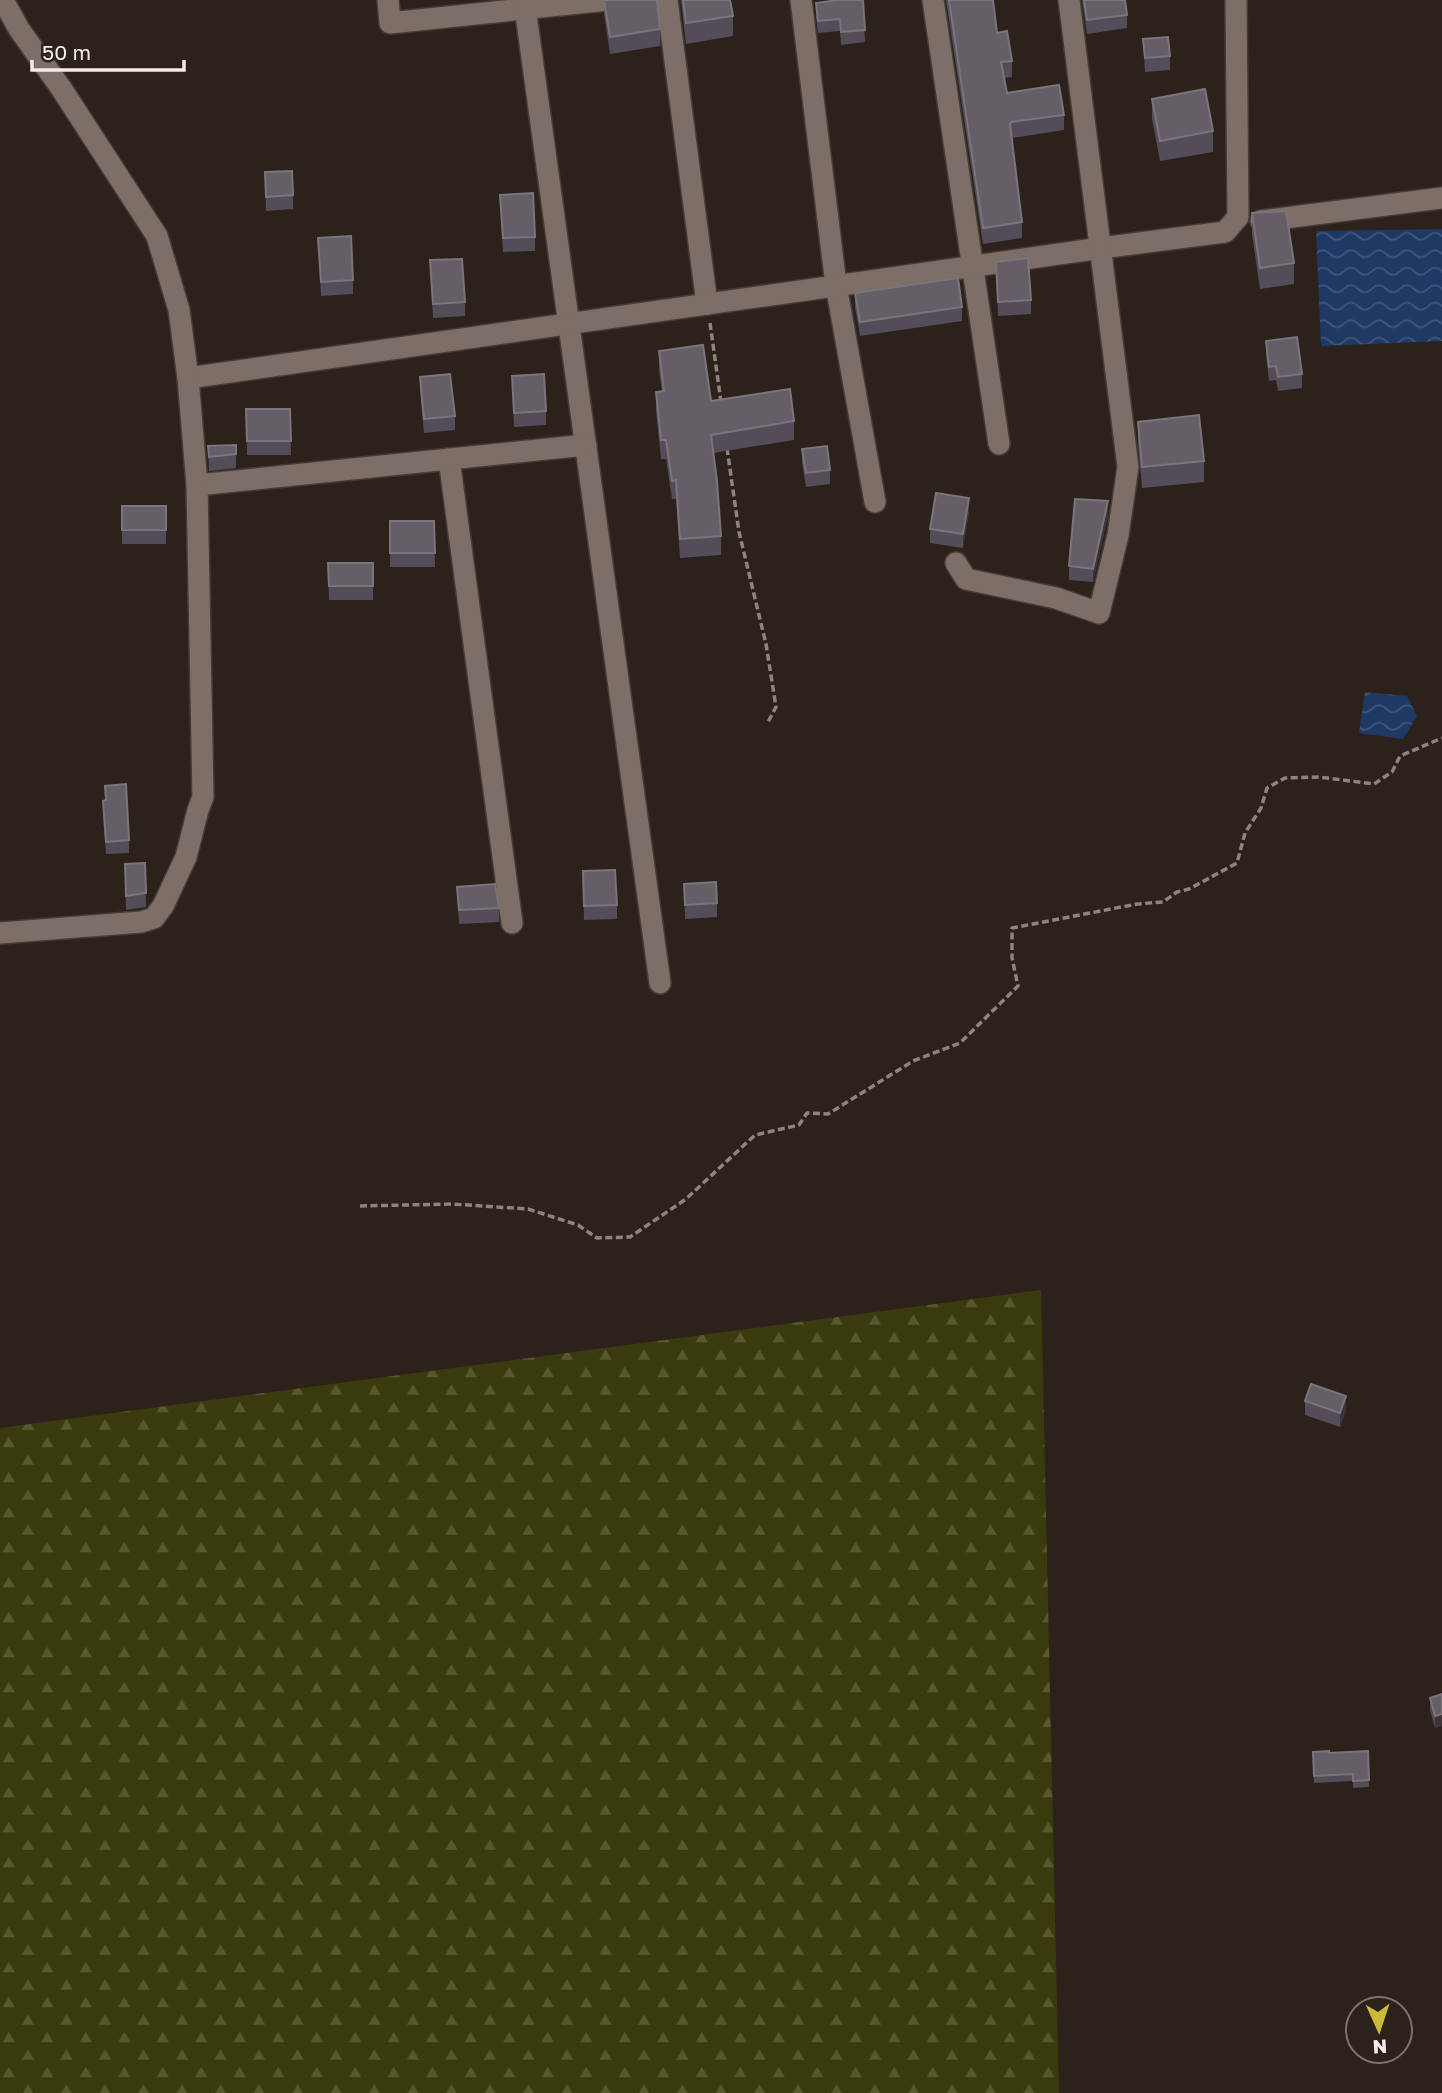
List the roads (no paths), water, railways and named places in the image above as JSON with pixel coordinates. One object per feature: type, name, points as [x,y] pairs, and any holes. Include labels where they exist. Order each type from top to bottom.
[{"type":"street","points":[[0,933],[141,922],[154,918],[163,906],[186,857],[203,797],[197,485],[179,310],[157,236],[69,100],[19,29],[3,0]]},
{"type":"street","points":[[388,0],[390,23],[525,4],[608,0]]},
{"type":"street","points":[[667,0],[707,304]]},
{"type":"street","points":[[801,0],[836,285],[875,502]]},
{"type":"street","points":[[933,0],[999,444]]},
{"type":"street","points":[[956,562],[966,579],[1056,598],[1099,613],[1118,535],[1128,467],[1069,0]]},
{"type":"street","points":[[188,377],[1225,232],[1238,217],[1236,0]]},
{"type":"street","points":[[525,4],[660,983]]},
{"type":"street","points":[[1238,217],[1264,222],[1442,198]]},
{"type":"street","points":[[197,485],[586,445]]},
{"type":"street","points":[[449,459],[512,923]]},
{"type":"water","points":[[1442,229],[1442,341],[1321,346],[1316,231]]},
{"type":"water","points":[[1365,692],[1407,696],[1417,716],[1403,739],[1359,733]]}]
